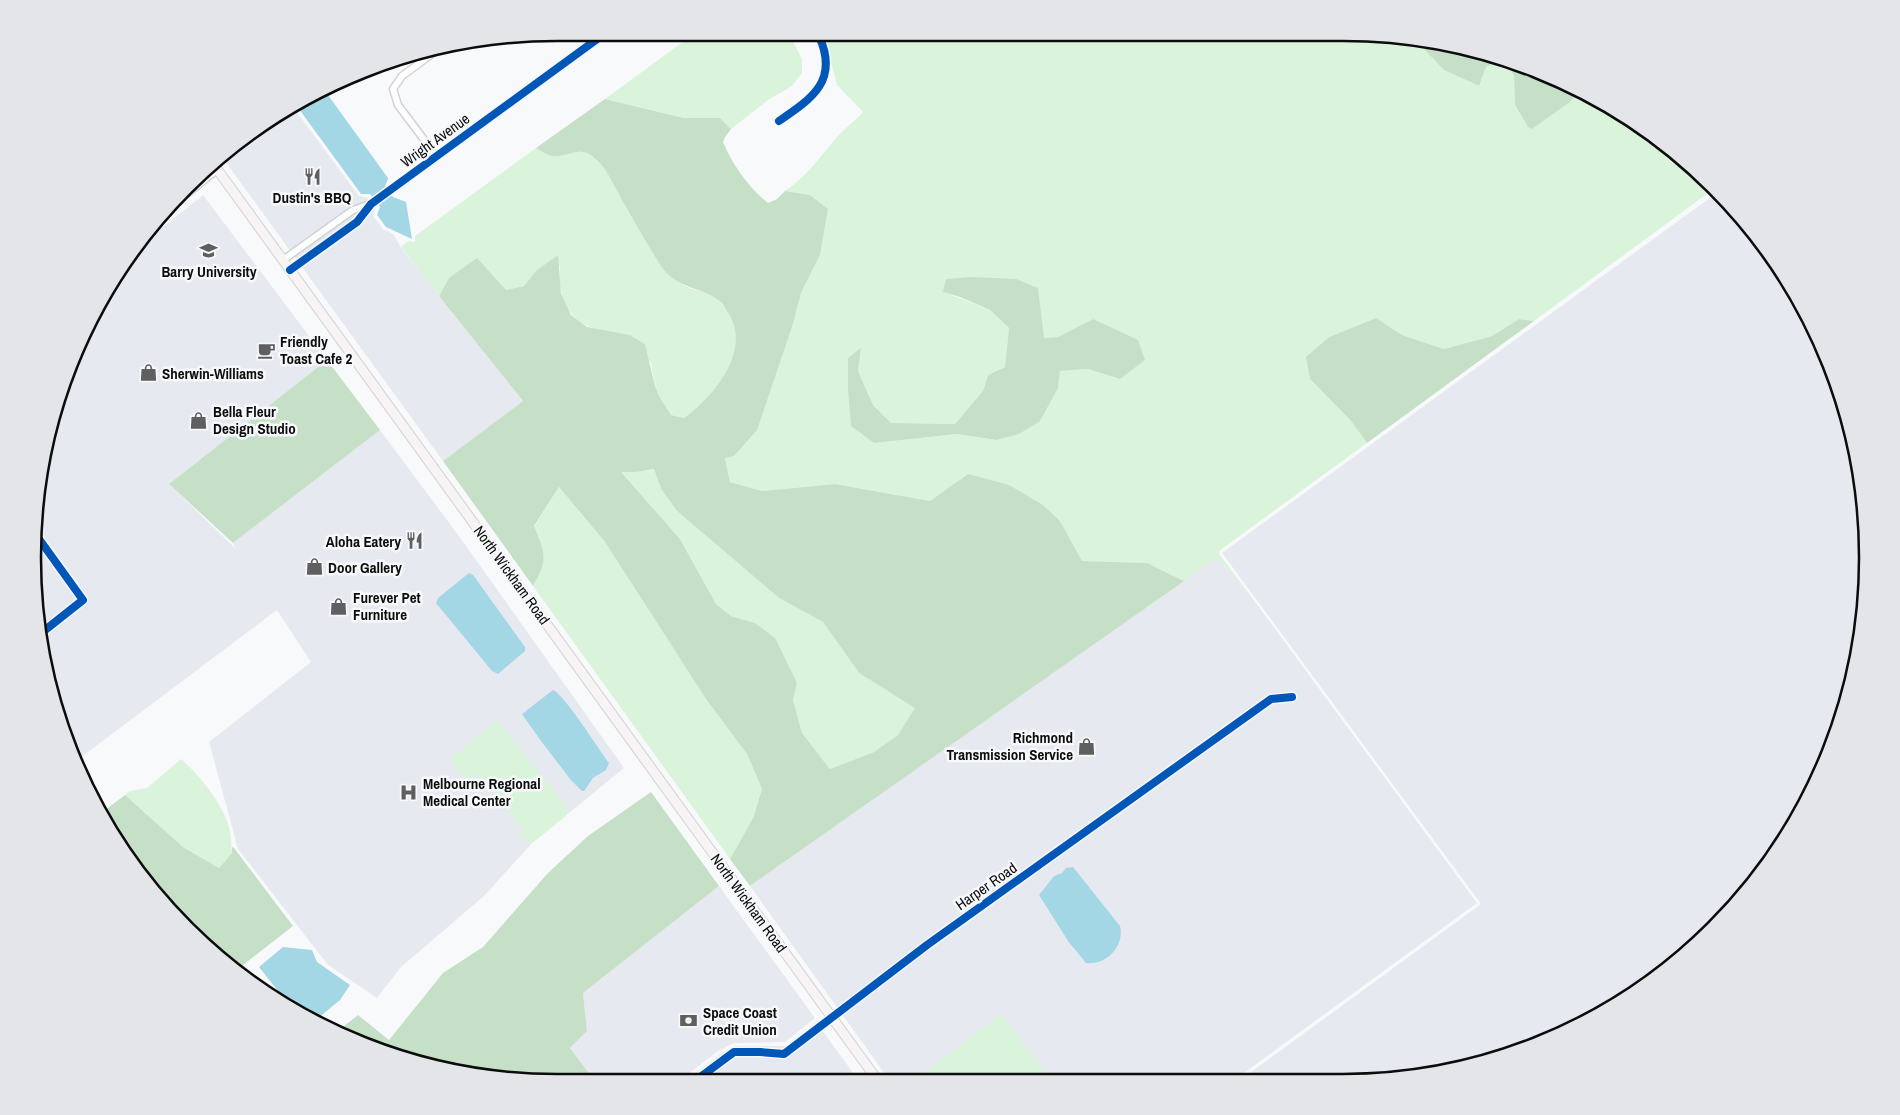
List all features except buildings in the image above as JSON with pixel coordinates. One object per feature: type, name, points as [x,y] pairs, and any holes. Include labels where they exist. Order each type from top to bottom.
[{"type":"main road","name":"North Wickham Road","points":[[217,169],[873,1074]]},
{"type":"street","name":"Wright Avenue","points":[[283,260],[353,210],[371,204],[391,190],[595,41]]},
{"type":"street","points":[[780,121],[806,102],[822,83],[826,67],[826,51],[821,41]]},
{"type":"street","points":[[426,59],[402,76],[393,89],[398,105],[437,157]]},
{"type":"street","name":"Wright Avenue","points":[[290,270],[357,222],[371,204]]},
{"type":"street","points":[[41,542],[83,600],[47,629]]},
{"type":"street","name":"Harper Road","points":[[704,1074],[734,1052],[784,1054],[927,944],[1271,699],[1292,697]]},
{"type":"shaded area","points":[[296,112],[359,196],[370,200],[366,203],[371,210],[376,207],[373,216],[383,229],[393,234],[402,249],[523,401],[443,461],[226,162]]},
{"type":"shaded area","points":[[203,195],[327,360],[169,484],[236,549],[233,543],[380,430],[464,543],[624,768],[532,843],[484,896],[401,967],[377,998],[328,965],[238,849],[209,742],[311,662],[277,610],[82,757],[59,691],[51,658],[42,591],[42,524],[51,457],[69,392],[94,329],[128,271],[157,232]]},
{"type":"shaded area","points":[[1712,196],[1752,243],[1790,299],[1806,329],[1831,392],[1849,457],[1854,490],[1858,524],[1858,591],[1849,658],[1841,691],[1819,755],[1806,786],[1790,816],[1752,872],[1731,898],[1708,923],[1657,967],[1601,1005],[1571,1021],[1508,1046],[1476,1056],[1443,1064],[1376,1073],[1249,1074],[1481,904],[1222,553]]},
{"type":"shaded area","points":[[1217,557],[1253,599],[1477,903],[1243,1074],[1046,1074],[1002,1014],[922,1074],[885,1074],[750,886]],"holes":[[[1062,873],[1068,941],[1039,895],[1054,876]]]},
{"type":"shaded area","points":[[719,886],[815,1018],[785,1042],[734,1043],[718,1051],[688,1074],[590,1074],[570,1048],[587,1031],[583,993]]},
{"type":"shaded area","points":[[816,1022],[854,1074],[694,1074],[720,1054],[736,1046],[787,1046]]},
{"type":"green space","points":[[684,41],[793,41],[802,59],[802,73],[792,86],[768,100],[731,129],[720,118],[684,118],[605,99]]},
{"type":"green space","points":[[825,41],[1342,41],[1410,46],[1423,48],[1444,70],[1479,86],[1486,67],[1492,64],[1511,70],[1514,76],[1515,105],[1528,127],[1532,128],[1570,102],[1575,96],[1601,110],[1657,148],[1709,193],[1534,321],[1519,319],[1492,336],[1444,349],[1402,335],[1376,318],[1329,337],[1307,357],[1310,379],[1351,421],[1367,443],[1219,551],[1253,599],[1217,557],[1184,581],[1147,563],[1082,561],[1060,521],[1043,505],[968,474],[930,501],[835,484],[762,491],[730,482],[725,458],[734,456],[783,352],[801,293],[820,255],[828,209],[810,195],[785,191],[807,172],[837,137],[863,112],[837,85]],"holes":[[[1038,288],[1043,338],[1058,337],[1093,319],[1120,379],[1088,369],[1060,371],[1058,388],[996,440],[957,434],[873,443],[848,358],[861,349],[858,371],[873,405],[891,423],[955,424],[983,391],[988,375],[1005,367],[1009,328],[990,310],[944,292]]]},
{"type":"green space","points":[[1423,48],[1443,51],[1492,64],[1486,67],[1479,86],[1444,70]]},
{"type":"green space","points":[[1511,70],[1575,96],[1532,129],[1528,127],[1515,105],[1514,76]]},
{"type":"green space","points":[[605,99],[684,118],[720,118],[731,129],[723,142],[731,159],[748,183],[768,203],[777,199],[785,191],[810,195],[828,209],[820,255],[801,293],[793,324],[757,430],[734,456],[725,458],[730,482],[762,491],[835,484],[930,501],[968,474],[1009,485],[1043,505],[1060,521],[1082,561],[1147,563],[1184,581],[750,886],[730,859],[753,818],[762,789],[747,754],[706,699],[605,542],[559,487],[534,526],[544,556],[541,569],[533,586],[443,461],[523,401],[439,296],[449,278],[477,258],[506,290],[524,286],[536,271],[558,255],[561,293],[571,315],[587,327],[630,335],[645,344],[655,386],[671,415],[684,418],[695,409],[717,386],[732,359],[735,345],[735,330],[730,316],[722,303],[707,293],[682,284],[667,274],[602,165],[583,152],[551,156],[536,148]],"holes":[[[654,469],[661,489],[677,511],[779,598],[823,622],[859,673],[915,708],[898,735],[874,752],[830,769],[802,733],[793,700],[797,683],[775,638],[755,623],[731,616],[716,604],[680,539],[621,472]]]},
{"type":"green space","points":[[536,148],[551,156],[583,152],[600,163],[614,183],[640,231],[671,272],[685,286],[718,299],[730,316],[735,330],[735,345],[732,359],[717,386],[684,418],[671,415],[655,386],[651,363],[630,335],[608,332],[588,326],[572,315],[561,291],[560,267],[536,271],[524,286],[506,290],[449,278],[439,296],[401,247],[408,241],[415,242],[415,236]]},
{"type":"green space","points":[[971,277],[1016,279],[1038,288],[1044,338],[1058,337],[1093,319],[1138,340],[1145,360],[1120,379],[1088,369],[1060,371],[1058,388],[1040,421],[1019,434],[996,440],[957,434],[874,443],[851,426],[848,358],[861,348],[858,371],[873,405],[891,423],[955,424],[983,391],[988,375],[1005,367],[1009,328],[990,310],[943,292],[946,279]]},
{"type":"green space","points":[[1376,318],[1402,335],[1444,349],[1492,336],[1519,319],[1534,321],[1367,443],[1351,421],[1310,379],[1306,357],[1329,337]]},
{"type":"green space","points":[[327,360],[380,430],[233,543],[169,484]]},
{"type":"green space","points":[[654,469],[661,489],[677,511],[779,598],[823,622],[859,673],[916,708],[898,735],[874,752],[830,769],[802,733],[793,700],[797,683],[755,623],[731,616],[716,604],[680,539],[620,471],[636,472]]},
{"type":"green space","points":[[559,487],[605,542],[706,699],[747,754],[762,789],[753,818],[730,859],[533,586],[541,569],[544,556],[534,527]]},
{"type":"green space","points":[[497,720],[568,808],[566,816],[532,843],[524,840],[520,835],[524,831],[478,774],[467,783],[450,759]]},
{"type":"green space","points":[[181,759],[207,786],[228,822],[232,853],[219,868],[183,847],[125,795],[130,791],[147,788]]},
{"type":"green space","points":[[651,792],[719,886],[583,993],[587,1031],[570,1048],[590,1074],[524,1073],[457,1064],[392,1046],[343,1027],[358,1015],[389,1040],[443,973],[483,947],[548,873],[588,836]]},
{"type":"green space","points":[[125,795],[183,847],[219,868],[232,853],[232,847],[234,848],[293,926],[243,965],[245,968],[192,923],[169,898],[128,844],[106,809]]},
{"type":"green space","points":[[1002,1014],[1046,1074],[922,1074]]},
{"type":"water","points":[[328,95],[388,178],[385,187],[393,197],[406,202],[412,239],[386,227],[377,215],[380,207],[370,194],[361,194],[299,110]]},
{"type":"water","points":[[469,573],[473,575],[525,647],[525,651],[498,674],[492,671],[436,603],[438,598]]},
{"type":"water","points":[[553,690],[565,701],[609,763],[606,770],[593,778],[584,791],[570,779],[522,714]]},
{"type":"water","points":[[1073,867],[1120,926],[1120,941],[1117,947],[1107,958],[1093,963],[1086,963],[1068,941],[1039,895],[1054,876],[1062,873],[1066,868]]},
{"type":"water","points":[[283,947],[312,950],[317,962],[350,985],[340,1000],[320,1016],[279,992],[259,967]]},
{"type":"cycle path","points":[[290,270],[357,222],[371,204],[595,41]]},
{"type":"cycle path","points":[[779,121],[812,96],[819,86],[824,76],[826,65],[821,41]]},
{"type":"cycle path","points":[[41,542],[83,600],[47,629]]},
{"type":"cycle path","points":[[704,1074],[734,1052],[784,1054],[927,945],[1271,699],[1292,697]]},
{"type":"place","name":"Dustin's BBQ","points":[[312,176]]},
{"type":"place","name":"Barry University","points":[[209,250]]},
{"type":"place","name":"Friendly Toast Cafe 2","points":[[266,350]]},
{"type":"place","name":"Sherwin-Williams","points":[[148,373]]},
{"type":"place","name":"Bella Fleur Design Studio","points":[[199,420]]},
{"type":"place","name":"Aloha Eatery","points":[[415,541]]},
{"type":"place","name":"Door Gallery","points":[[314,567]]},
{"type":"place","name":"Furever Pet Furniture","points":[[339,606]]},
{"type":"place","name":"Richmond Transmission Service","points":[[1087,746]]},
{"type":"place","name":"Melbourne Regional Medical Center","points":[[409,792]]},
{"type":"place","name":"Space Coast Credit Union","points":[[689,1021]]}]
